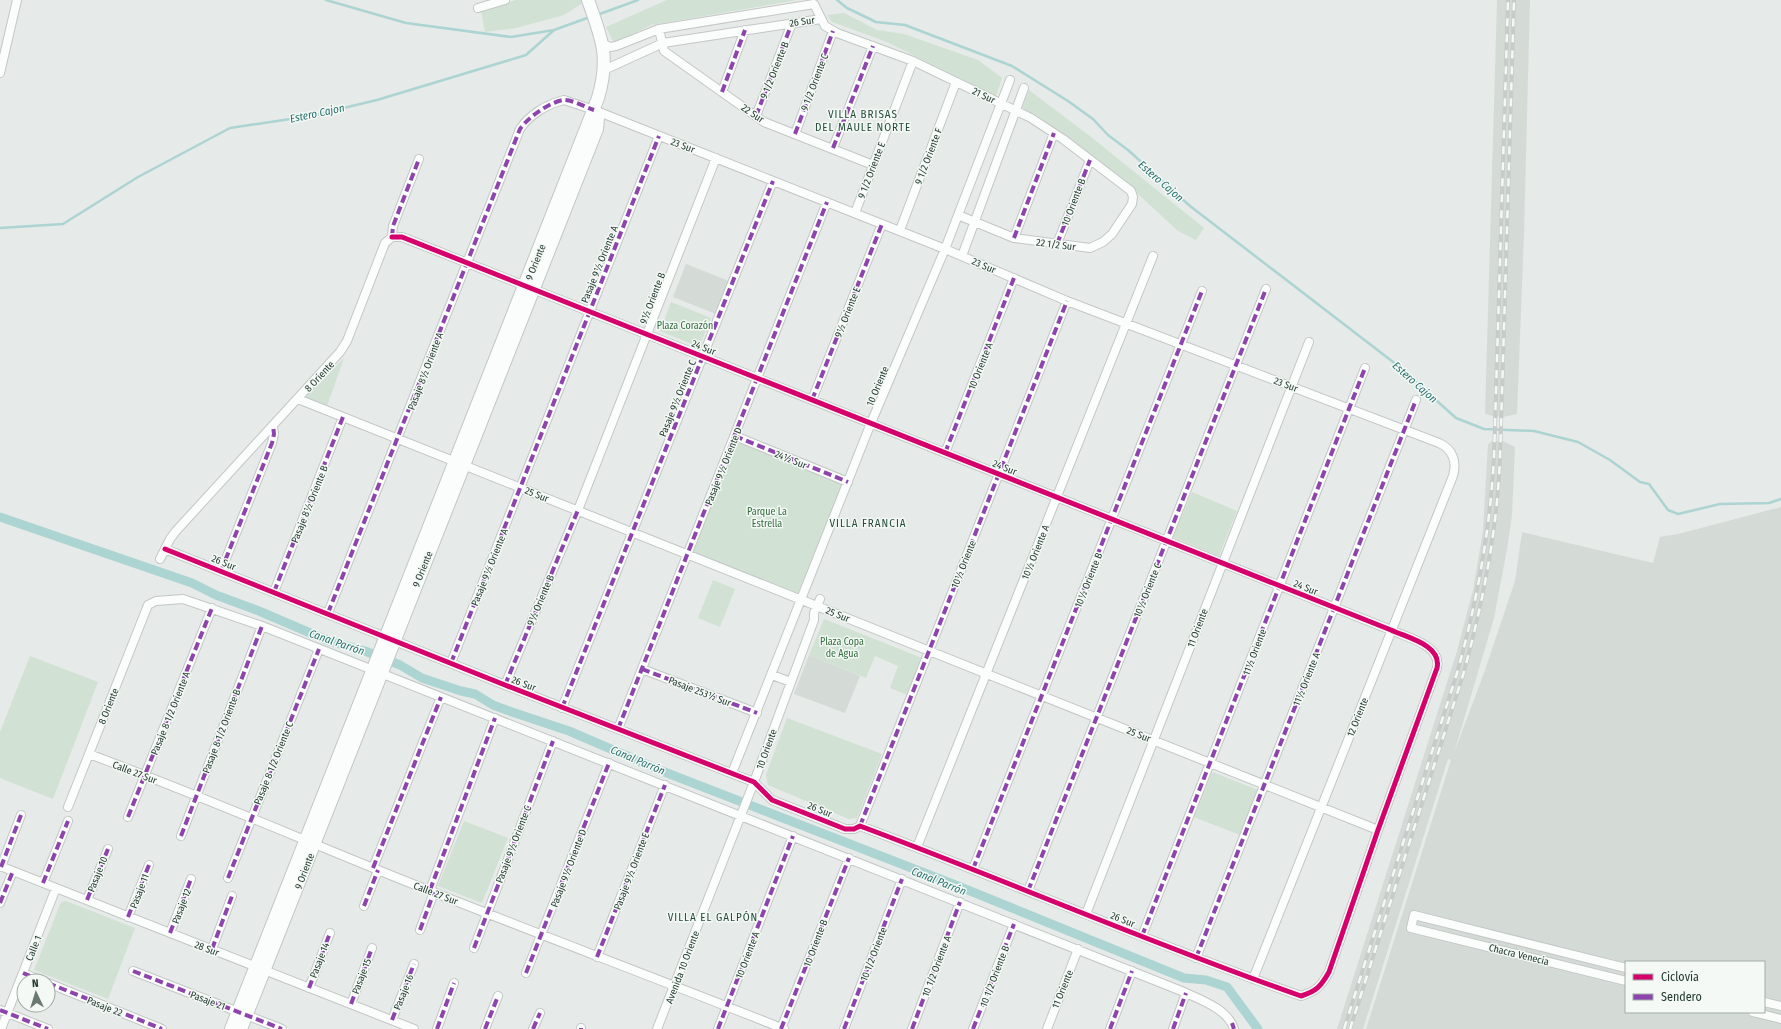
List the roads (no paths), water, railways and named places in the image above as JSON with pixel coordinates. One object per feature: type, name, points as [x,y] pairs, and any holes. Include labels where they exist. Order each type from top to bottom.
[{"type":"street","points":[[0,72],[1,61],[16,0]]},
{"type":"street","points":[[478,8],[505,0]]},
{"type":"street","name":"9 Oriente","points":[[231,1029],[242,1013],[460,463],[529,288],[594,110],[600,92],[604,70],[603,44],[589,1]]},
{"type":"street","name":"26 Sur","points":[[603,44],[610,47],[616,46],[659,29],[814,4],[821,19],[663,43],[604,70]]},
{"type":"street","name":"21 Sur","points":[[821,19],[825,26],[833,31],[913,61],[1031,118],[1054,133],[1131,191],[1133,197]]},
{"type":"street","name":"9 1/2 Oriente B","points":[[756,116],[792,23]]},
{"type":"street","name":"22 Sur","points":[[659,29],[664,52],[764,122],[873,165]]},
{"type":"street","points":[[722,92],[745,30]]},
{"type":"street","name":"9 1/2 Oriente C","points":[[795,134],[833,31]]},
{"type":"street","points":[[833,148],[873,46]]},
{"type":"street","name":"9 1/2 Oriente E","points":[[854,213],[913,61]]},
{"type":"street","name":"10 Oriente","points":[[732,773],[802,600],[871,423],[946,249],[1010,80]]},
{"type":"street","name":"9 1/2 Oriente F","points":[[900,230],[956,82]]},
{"type":"street","points":[[962,256],[1024,88]]},
{"type":"street","name":"23 Sur","points":[[520,129],[526,120],[534,114],[558,102],[569,101],[900,230],[1067,301],[1443,444],[1452,454]]},
{"type":"street","name":"Pasaje 8½ Oriente A","points":[[328,613],[520,129]]},
{"type":"street","points":[[1014,238],[1054,133]]},
{"type":"street","name":"Pasaje 9½ Oriente A","points":[[451,663],[659,136]]},
{"type":"street","name":"9½ Oriente B","points":[[505,685],[578,510],[716,158]]},
{"type":"street","name":"8 Oriente","points":[[160,559],[176,531],[344,347],[385,243],[392,237],[393,226],[419,159]]},
{"type":"street","name":"10 Oriente B","points":[[1057,244],[1090,160]]},
{"type":"street","name":"Pasaje 9½ Oriente C","points":[[562,708],[634,533],[773,181]]},
{"type":"street","name":"22 1/2 Sur","points":[[958,215],[1014,238],[1090,248],[1103,242],[1112,234],[1132,204],[1133,197]]},
{"type":"street","name":"Pasaje 9½ Oriente D","points":[[618,729],[828,202]]},
{"type":"street","name":"9½ Oriente E","points":[[812,400],[882,224]]},
{"type":"street","name":"24 Sur","points":[[392,237],[402,237],[468,263],[1391,630],[1426,646],[1437,656],[1438,662],[1378,830]]},
{"type":"street","name":"10½ Oriente A","points":[[917,847],[1153,256]]},
{"type":"street","name":"10 Oriente A","points":[[945,453],[1014,278]]},
{"type":"street","name":"10½ Oriente C","points":[[1028,891],[1266,289]]},
{"type":"street","name":"10½ Oriente B","points":[[973,869],[1202,290]]},
{"type":"street","name":"10½ Oriente","points":[[860,826],[1067,301]]},
{"type":"street","name":"11 Oriente","points":[[1086,914],[1309,342]]},
{"type":"street","name":"11½ Oriente","points":[[1142,936],[1365,368]]},
{"type":"street","name":"25 Sur","points":[[298,399],[802,600],[819,602],[929,650],[1378,830]]},
{"type":"street","name":"11½ Oriente A","points":[[1196,958],[1416,400]]},
{"type":"street","name":"Pasaje 8½ Oriente B","points":[[274,592],[343,417]]},
{"type":"street","points":[[221,571],[272,443],[274,434],[273,426]]},
{"type":"street","name":"24½ Sur","points":[[735,436],[848,482]]},
{"type":"street","name":"12 Oriente","points":[[1253,979],[1453,476],[1454,463],[1452,454]]},
{"type":"street","name":"26 Sur","points":[[165,548],[328,613],[388,644],[451,663],[562,708],[754,782],[772,800],[845,829],[854,829],[860,826],[917,847],[1196,958],[1301,996],[1314,992],[1329,972],[1378,830]]},
{"type":"street","name":"8 Oriente","points":[[68,807],[148,605],[156,601],[183,599],[212,608]]},
{"type":"street","name":"10 Oriente","points":[[741,811],[754,782],[814,620],[819,602]]},
{"type":"street","points":[[212,608],[319,649],[378,669],[442,697],[664,785],[741,811],[793,836],[1186,993],[1224,1013],[1233,1026]]},
{"type":"street","name":"Pasaje 8 1/2 Oriente A","points":[[128,817],[212,608]]},
{"type":"street","name":"Pasaje 8 1/2 Oriente B","points":[[181,836],[262,626]]},
{"type":"street","name":"Pasaje 8 1/2 Oriente C","points":[[228,878],[319,649]]},
{"type":"street","name":"Pasaje 253½ Sur","points":[[642,669],[757,712]]},
{"type":"street","points":[[772,675],[791,682]]},
{"type":"street","points":[[364,906],[375,869],[442,697]]},
{"type":"street","points":[[420,930],[432,891],[495,718]]},
{"type":"street","name":"Pasaje 9½ Oriente C","points":[[474,948],[486,912],[553,741]]},
{"type":"street","name":"Calle 27 Sur","points":[[89,754],[196,795],[375,869],[674,987],[727,1006],[782,1029]]},
{"type":"street","name":"Pasaje 9½ Oriente D","points":[[526,973],[609,763]]},
{"type":"street","name":"Pasaje 9½ Oriente E","points":[[597,957],[664,785]]},
{"type":"street","name":"Avenida 10 Oriente","points":[[657,1029],[741,811]]},
{"type":"street","points":[[1,867],[21,815]]},
{"type":"street","points":[[43,883],[68,821]]},
{"type":"street","name":"10 Oriente A","points":[[718,1029],[793,836]]},
{"type":"street","name":"Pasaje 10","points":[[87,900],[108,849]]},
{"type":"street","name":"10 Oriente B","points":[[782,1029],[848,858]]},
{"type":"street","name":"Pasaje 11","points":[[128,917],[149,865]]},
{"type":"street","name":"28 Sur","points":[[1,867],[414,1029]]},
{"type":"street","points":[[0,903],[13,871]]},
{"type":"street","name":"Pasaje 12","points":[[170,933],[192,879]]},
{"type":"street","name":"10 1/2 Oriente","points":[[844,1029],[902,879]]},
{"type":"street","name":"Calle 1","points":[[23,973],[56,888]]},
{"type":"street","points":[[212,949],[232,896]]},
{"type":"street","name":"10 1/2 Oriente A","points":[[912,1029],[960,902]]},
{"type":"street","name":"Chacra Venecia","points":[[1625,968],[1414,915],[1411,928],[1625,981]]},
{"type":"street","name":"10 1/2 Oriente B","points":[[973,1029],[1014,924]]},
{"type":"street","name":"Pasaje 14","points":[[309,988],[330,933]]},
{"type":"street","points":[[1528,956],[1532,944]]},
{"type":"street","name":"Pasaje 15","points":[[351,1004],[372,948]]},
{"type":"street","name":"11 Oriente","points":[[1047,1029],[1078,949]]},
{"type":"street","name":"Pasaje 16","points":[[392,1020],[414,964]]},
{"type":"street","name":"Pasaje 21","points":[[133,971],[282,1029]]},
{"type":"street","points":[[1110,1029],[1132,971]]},
{"type":"street","points":[[437,1029],[454,983]]},
{"type":"street","name":"Pasaje 22","points":[[56,986],[162,1029]]},
{"type":"street","name":"Calle 1","points":[[1,1029],[4,1011],[16,987]]},
{"type":"street","points":[[1173,1029],[1186,993]]},
{"type":"street","points":[[485,1029],[498,996]]},
{"type":"street","points":[[1765,1002],[1781,1006]]},
{"type":"street","points":[[4,1011],[48,1029]]},
{"type":"street","name":"9 Oriente","points":[[241,1029],[242,1013]]},
{"type":"street","points":[[533,1029],[540,1013]]},
{"type":"street","points":[[1757,1013],[1781,1019]]},
{"type":"waterway","points":[[326,0],[406,23],[511,37],[554,30]]},
{"type":"waterway","name":"Estero Cajon","points":[[597,15],[638,0]]},
{"type":"waterway","name":"Estero Cajon","points":[[837,0],[847,8],[876,22],[905,25],[1012,66],[1068,101],[1093,119],[1108,135],[1128,150],[1190,206],[1397,365],[1456,418],[1484,429],[1534,431],[1578,442],[1610,460],[1640,482],[1649,484],[1668,510],[1678,514],[1720,504],[1769,503],[1781,499]]},
{"type":"waterway","name":"Estero Cajon","points":[[0,228],[63,224],[138,177],[230,128],[310,116],[377,100],[526,55],[554,30],[590,17]]},
{"type":"waterway","name":"Canal Parrón","points":[[0,517],[192,583],[216,595],[259,611],[329,641],[365,651],[400,665],[422,678],[475,694],[493,705],[569,731],[662,771],[953,884],[1184,978],[1206,980],[1227,987],[1258,1029]]},
{"type":"railway","points":[[1344,1029],[1457,673],[1471,620],[1482,566],[1494,457],[1508,0]]},
{"type":"railway","points":[[1350,1029],[1463,675],[1477,621],[1488,567],[1496,513],[1500,458],[1514,0]]},
{"type":"district","name":"VILLA BRISAS DEL MAULE NORTE","points":[[863,120]]},
{"type":"district","name":"VILLA FRANCIA","points":[[868,523]]},
{"type":"district","name":"VILLA EL GALPÓN","points":[[713,917]]},
{"type":"park label","name":"Plaza Corazón","points":[[685,325]]},
{"type":"park label","name":"Parque La Estrella","points":[[767,516]]},
{"type":"park label","name":"Plaza Copa de Agua","points":[[842,646]]}]
